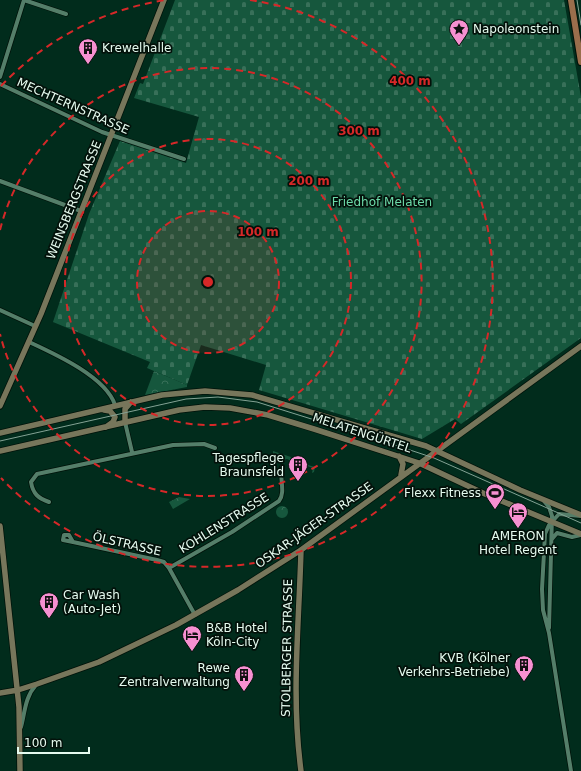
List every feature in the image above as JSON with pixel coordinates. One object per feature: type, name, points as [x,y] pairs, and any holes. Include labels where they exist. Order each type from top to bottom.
[{"type":"main road","name":"WEINSBERGSTRASSE","points":[[0,406],[36,326],[164,0]]},
{"type":"main road","points":[[572,0],[581,62]]},
{"type":"main road","name":"OSKAR-JÄGER-STRASSE","points":[[0,693],[18,690],[37,684],[103,660],[194,615],[252,582],[301,550],[581,346]]},
{"type":"main road","name":"MELATENGÜRTEL","points":[[0,433],[166,394],[205,391],[252,395],[436,451],[581,515]]},
{"type":"main road","points":[[125,422],[125,409],[132,402]]},
{"type":"main road","name":"MELATENGÜRTEL","points":[[0,451],[179,410],[205,407],[230,408],[268,415],[419,463],[485,494],[581,535]]},
{"type":"main road","points":[[101,410],[110,411],[114,417],[113,422],[104,428]]},
{"type":"main road","points":[[399,456],[403,464],[402,475]]},
{"type":"main road","points":[[0,526],[18,690],[21,727],[20,771]]},
{"type":"main road","name":"STOLBERGER STRASSE","points":[[301,550],[295,710],[301,771]]},
{"type":"street","points":[[0,77],[24,0],[66,14]]},
{"type":"street","name":"MECHTERNSTRASSE","points":[[0,84],[55,112],[111,136],[184,159]]},
{"type":"street","points":[[0,181],[81,211]]},
{"type":"street","points":[[0,310],[36,326]]},
{"type":"street","points":[[29,342],[83,371],[105,389],[113,399],[115,405]]},
{"type":"street","points":[[125,422],[132,452]]},
{"type":"street","points":[[49,502],[38,497],[33,491],[31,482],[37,474],[132,452],[184,444],[204,444],[215,448]]},
{"type":"street","name":"KOHLENSTRASSE","points":[[169,568],[232,532],[279,501],[282,492],[280,475],[282,467]]},
{"type":"street","points":[[542,499],[551,511],[552,522],[549,633]]},
{"type":"street","points":[[570,771],[549,633],[543,610],[542,590],[544,547],[547,529],[559,514],[581,515]]},
{"type":"street","points":[[543,518],[547,529]]},
{"type":"street","points":[[551,541],[557,533],[572,536],[581,535]]},
{"type":"street","name":"ÖLSTRASSE","points":[[72,542],[164,562],[169,568],[194,615]]},
{"type":"street","points":[[21,727],[26,710],[27,697],[37,684]]},
{"type":"green space","name":"Friedhof Melaten","points":[[175,0],[564,0],[581,97],[581,338],[461,424],[455,419],[422,439],[259,390],[266,365],[201,345],[187,385],[147,368],[150,362],[53,322],[89,214],[120,141],[186,163],[199,117],[134,98],[140,83],[143,84]]},
{"type":"green space","points":[[154,371],[187,385],[187,387],[145,395]]},
{"type":"green space","points":[[273,451],[291,457],[290,460],[315,467],[314,472],[312,473],[313,468],[287,459],[273,462]]},
{"type":"green space","points":[[179,497],[190,499],[173,509],[169,502]]},
{"type":"green space","points":[[282,506],[286,508],[288,512],[286,516],[282,518],[278,516],[276,512],[278,508]]},
{"type":"tram line","points":[[577,0],[581,25]]},
{"type":"tram line","points":[[0,441],[186,399],[218,397],[257,402],[434,458],[581,523]]},
{"type":"place","name":"Napoleonstein","points":[[459,46]]},
{"type":"place","name":"Krewelhalle","points":[[88,65]]},
{"type":"place","name":"Tagespflege Braunsfeld","points":[[298,482]]},
{"type":"place","name":"Flexx Fitness","points":[[495,510]]},
{"type":"place","name":"AMERON Hotel Regent","points":[[518,529]]},
{"type":"place","name":"Car Wash (Auto-Jet)","points":[[49,619]]},
{"type":"place","name":"B&B Hotel Köln-City","points":[[192,652]]},
{"type":"place","name":"KVB (Kölner Verkehrs-Betriebe)","points":[[524,682]]},
{"type":"place","name":"Rewe Zentralverwaltung","points":[[244,692]]}]
